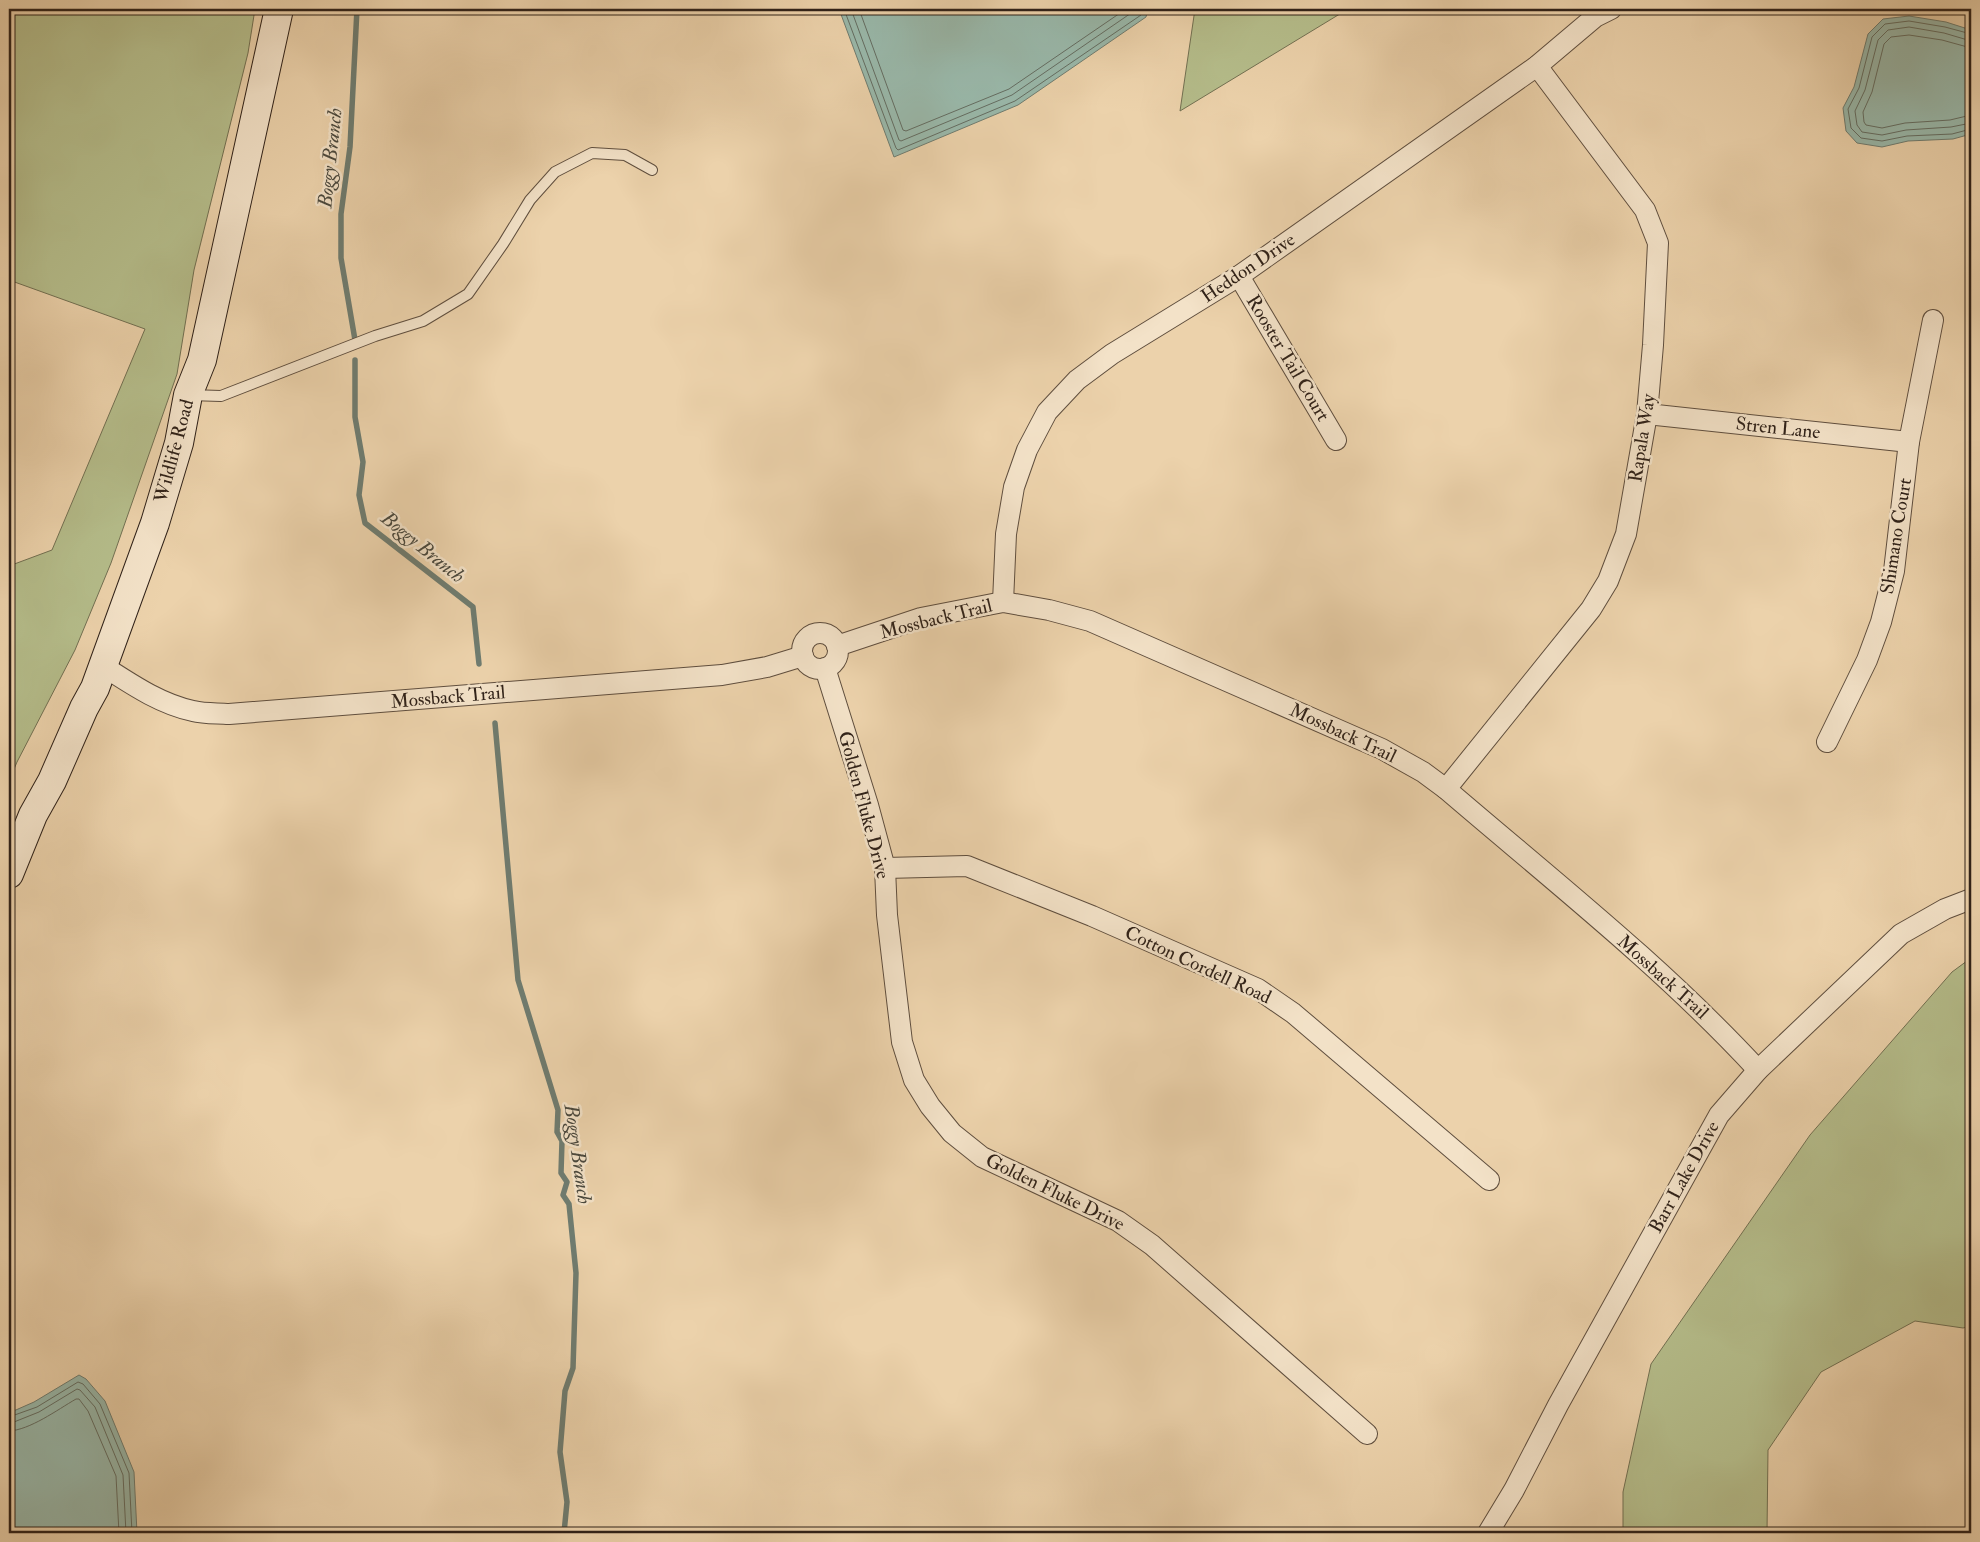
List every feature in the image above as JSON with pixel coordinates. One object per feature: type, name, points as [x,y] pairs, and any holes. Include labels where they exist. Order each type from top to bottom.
[{"type":"street","name":"Wildlife Road","points":[[9,874],[33,816],[52,781],[84,708],[95,688],[155,523],[179,443],[188,396],[202,360],[279,9]]},
{"type":"street","name":"Heddon Drive","points":[[1003,602],[1006,534],[1014,487],[1027,450],[1047,412],[1077,380],[1112,354],[1239,276],[1537,66],[1595,16],[1611,9]]},
{"type":"street","name":"Rapala Way","points":[[1446,789],[1591,609],[1608,581],[1626,534],[1647,414],[1654,336],[1658,243],[1645,210],[1537,66]]},
{"type":"street","name":"Rooster Tail Court","points":[[1239,276],[1336,440]]},
{"type":"street","name":"Shimano Court","points":[[1828,742],[1867,660],[1888,596],[1894,571],[1909,442],[1934,320]]},
{"type":"street","name":"Stren Lane","points":[[1647,414],[1909,442]]},
{"type":"street","name":"Mossback Trail","points":[[837,646],[921,618],[1003,602],[1049,610],[1090,621],[1382,748],[1423,772],[1446,789],[1658,971],[1718,1028],[1758,1070]]},
{"type":"street","points":[[823,633],[828,635],[837,646],[838,655],[835,661],[825,668],[812,667],[807,664],[803,656],[802,648],[804,642],[812,634],[823,633]]},
{"type":"street","name":"Mossback Trail","points":[[103,666],[140,689],[169,703],[194,711],[228,714],[722,675],[767,667],[803,656]]},
{"type":"street","name":"Golden Fluke Drive","points":[[825,668],[868,805],[885,868],[887,915],[902,1042],[914,1080],[930,1106],[952,1133],[982,1158],[1118,1221],[1165,1257],[1367,1434]]},
{"type":"street","name":"Cotton Cordell Road","points":[[885,868],[967,866],[1092,916],[1258,989],[1292,1012],[1489,1180]]},
{"type":"street","name":"Barr Lake Drive","points":[[1488,1533],[1514,1490],[1550,1420],[1719,1114],[1758,1070],[1901,934],[1945,909],[1971,899]]},
{"type":"lane","points":[[188,396],[221,396],[366,340],[423,321],[468,294],[503,244],[530,200],[555,172],[592,154],[626,156],[652,170]]},
{"type":"green space","points":[[9,9],[255,9],[248,53],[194,270],[177,374],[111,563],[75,650],[9,781],[9,566],[52,550],[145,329],[9,280]]},
{"type":"green space","points":[[1195,9],[1348,9],[1180,111]]},
{"type":"green space","points":[[1971,958],[1971,1326],[1963,1328],[1915,1321],[1821,1372],[1768,1450],[1767,1533],[1623,1533],[1623,1492],[1651,1364],[1810,1135],[1952,972]]},
{"type":"water","points":[[839,9],[1148,9],[1146,17],[1018,105],[894,157]]},
{"type":"water","points":[[1909,16],[1946,22],[1971,30],[1971,134],[1953,139],[1908,141],[1882,147],[1857,143],[1846,131],[1843,108],[1854,87],[1868,34],[1883,19]]},
{"type":"water","points":[[79,1375],[86,1379],[105,1401],[134,1472],[137,1533],[9,1533],[9,1413],[34,1402]]},
{"type":"waterway","name":"Boggy Branch","points":[[355,340],[341,258],[341,214],[350,147],[357,9]]},
{"type":"waterway","name":"Boggy Branch","points":[[355,360],[355,417],[363,462],[359,495],[365,523],[473,607],[479,664]]},
{"type":"waterway","name":"Boggy Branch","points":[[495,723],[518,980],[558,1110],[557,1132],[562,1141],[561,1173],[567,1182],[563,1195],[569,1204],[576,1273],[573,1368],[565,1391],[560,1452],[567,1502],[564,1533]]}]
